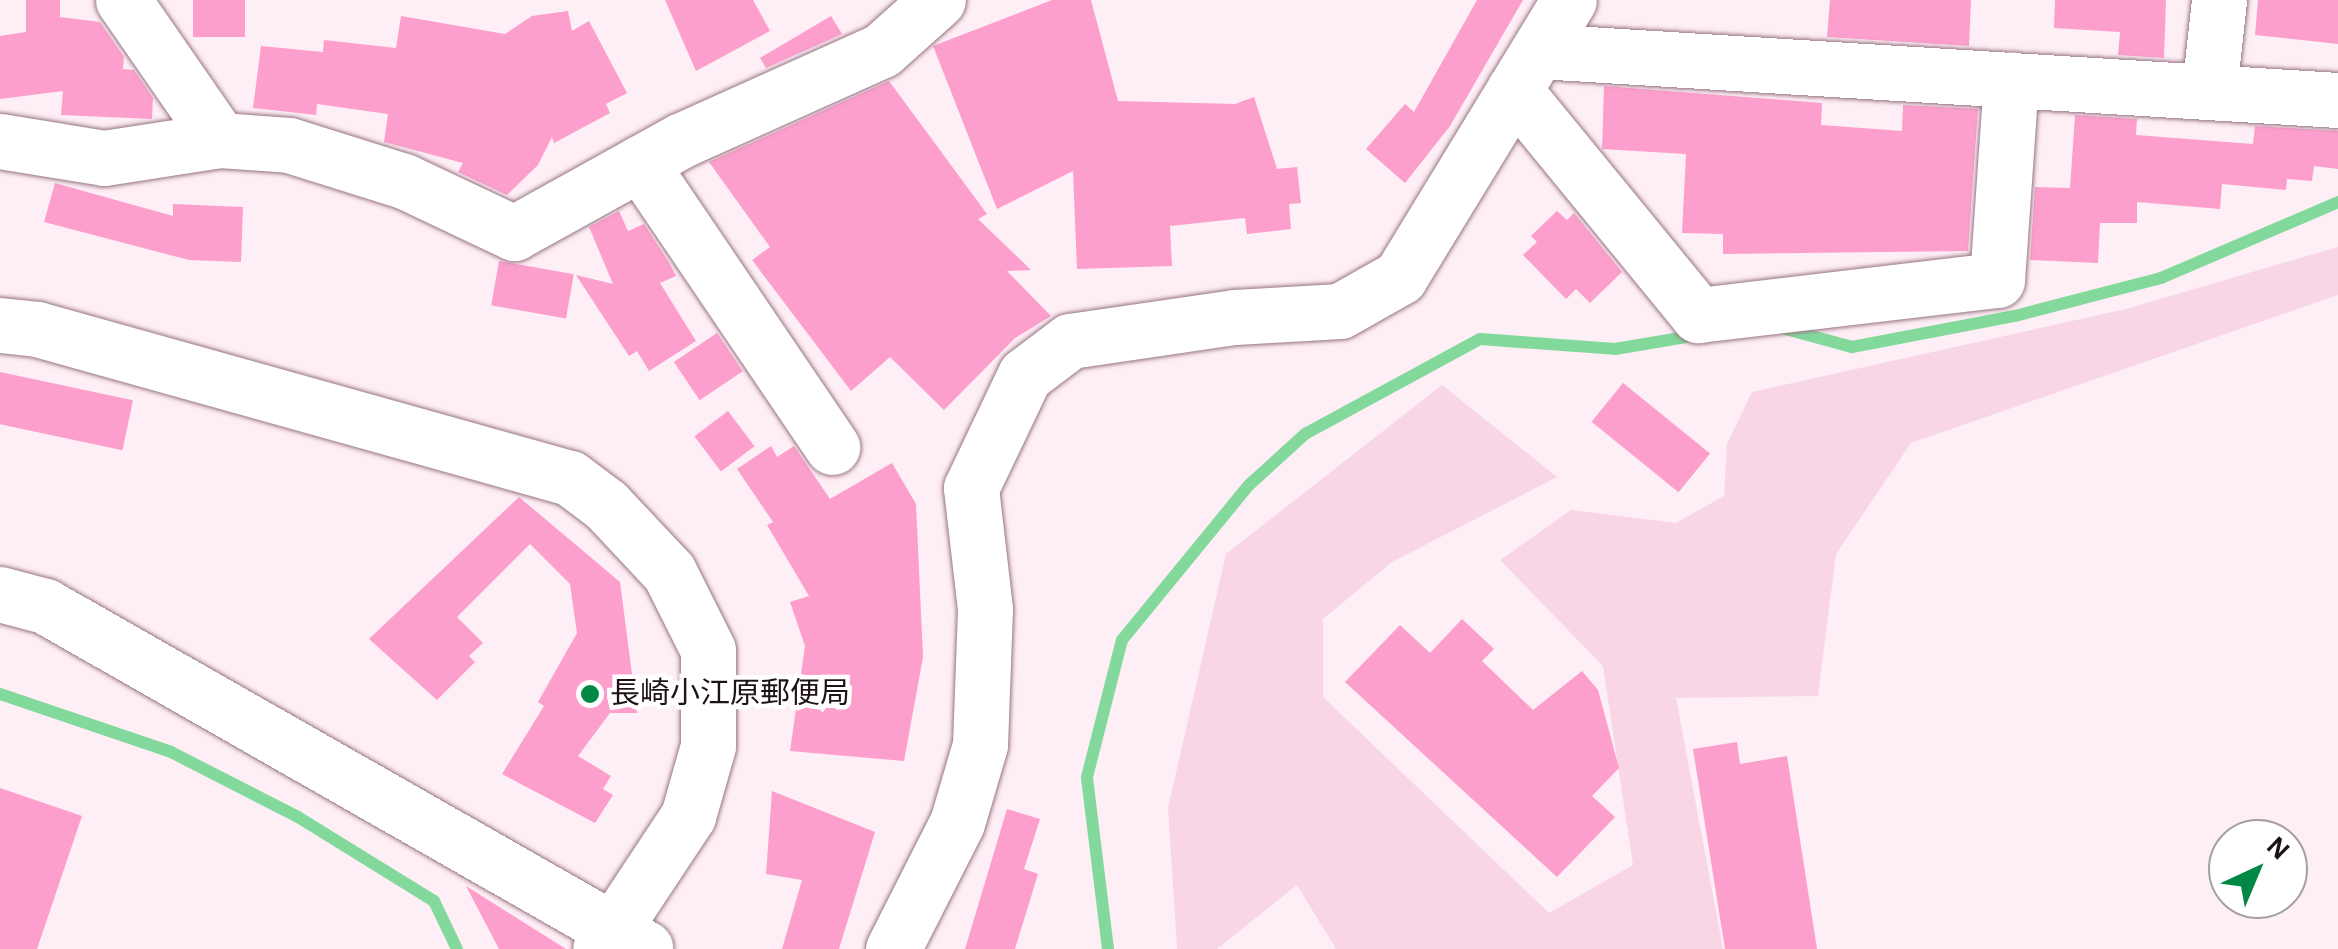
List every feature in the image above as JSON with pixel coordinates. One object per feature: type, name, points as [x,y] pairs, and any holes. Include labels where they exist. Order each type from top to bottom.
[{"type":"street","points":[[123,0],[220,140]]},
{"type":"street","points":[[0,141],[104,158],[220,140],[289,145],[404,181],[514,232],[640,163],[882,50],[938,0]]},
{"type":"street","points":[[893,949],[957,823],[980,746],[986,609],[972,488],[1025,375],[1070,340],[1235,317],[1340,311],[1400,278],[1569,0]]},
{"type":"street","points":[[2209,91],[2219,0]]},
{"type":"street","points":[[1527,70],[2010,79],[2338,100]]},
{"type":"street","points":[[1527,70],[1698,315],[1997,280],[2010,79]]},
{"type":"street","points":[[640,163],[832,447]]},
{"type":"street","points":[[0,324],[37,328],[570,478],[606,505],[669,572],[708,650],[708,746],[688,816],[620,943],[45,606],[0,594]]},
{"type":"shaded area","points":[[2338,247],[2338,295],[1911,443],[1836,554],[1818,696],[1676,698],[1723,949],[1336,949],[1297,885],[1217,949],[1177,949],[1168,808],[1226,554],[1442,385],[1557,477],[1392,562],[1323,619],[1323,697],[1549,913],[1633,865],[1603,666],[1500,560],[1571,510],[1676,523],[1724,496],[1727,444],[1752,392],[2126,309]]},
{"type":"building","points":[[26,0],[60,0],[60,17],[100,22],[124,57],[123,69],[134,70],[153,98],[152,119],[61,115],[63,91],[0,99],[0,36],[26,32]]},
{"type":"building","points":[[193,0],[245,0],[245,37],[193,37]]},
{"type":"building","points":[[665,0],[753,0],[770,31],[696,71]]},
{"type":"building","points":[[1052,0],[1091,0],[1118,101],[1235,104],[1254,97],[1277,169],[1297,167],[1301,203],[1289,204],[1291,229],[1247,234],[1245,218],[1170,226],[1172,266],[1077,269],[1073,171],[997,209],[933,46]]},
{"type":"building","points":[[1477,0],[1523,0],[1450,126],[1405,183],[1366,149],[1405,104],[1414,112]]},
{"type":"building","points":[[1830,0],[1971,0],[1969,46],[1827,37]]},
{"type":"building","points":[[2055,0],[2166,0],[2164,58],[2118,55],[2120,32],[2054,28]]},
{"type":"building","points":[[2258,0],[2338,0],[2338,44],[2255,35]]},
{"type":"building","points":[[568,11],[572,31],[589,21],[627,93],[606,104],[610,113],[554,143],[552,137],[538,165],[507,195],[458,172],[463,163],[384,142],[388,114],[317,104],[316,115],[253,108],[261,46],[323,52],[324,40],[396,48],[401,16],[505,34],[532,16]]},
{"type":"building","points":[[831,16],[842,34],[766,68],[760,58]]},
{"type":"building","points":[[889,81],[987,214],[978,219],[1031,270],[1007,271],[1051,316],[1015,338],[944,410],[890,357],[851,391],[752,260],[770,247],[709,162]]},
{"type":"building","points":[[1604,86],[1822,103],[1821,125],[1902,131],[1903,105],[1978,109],[1968,251],[1723,254],[1723,234],[1682,233],[1686,154],[1602,149]]},
{"type":"building","points":[[2075,115],[2137,119],[2136,135],[2253,144],[2255,126],[2338,131],[2338,169],[2314,166],[2312,181],[2287,179],[2286,190],[2222,184],[2220,209],[2137,202],[2137,223],[2100,223],[2098,263],[2030,260],[2035,187],[2070,188]]},
{"type":"building","points":[[55,183],[173,216],[173,204],[243,207],[241,262],[189,260],[44,222]]},
{"type":"building","points":[[619,211],[628,231],[644,224],[670,264],[676,276],[660,283],[696,341],[649,371],[637,351],[629,356],[576,275],[613,284],[589,227]]},
{"type":"building","points":[[1557,211],[1567,220],[1574,213],[1622,272],[1590,303],[1576,289],[1566,299],[1523,255],[1537,242],[1531,236]]},
{"type":"building","points":[[499,261],[574,274],[566,319],[491,305]]},
{"type":"building","points":[[717,333],[743,371],[700,400],[674,362]]},
{"type":"building","points":[[0,372],[133,400],[122,450],[0,424]]},
{"type":"building","points":[[1623,383],[1710,453],[1679,492],[1592,422]]},
{"type":"building","points":[[728,411],[754,446],[721,471],[694,436]]},
{"type":"building","points":[[771,446],[777,457],[794,446],[830,499],[892,463],[916,504],[923,657],[904,761],[790,751],[805,646],[790,602],[809,596],[767,525],[773,522],[737,469]]},
{"type":"building","points":[[519,497],[620,582],[637,713],[610,713],[578,756],[611,776],[603,789],[613,795],[595,823],[502,774],[544,706],[538,702],[577,633],[570,584],[530,544],[457,617],[483,643],[469,656],[475,662],[437,700],[369,639]]},
{"type":"building","points":[[1462,619],[1494,649],[1482,661],[1533,710],[1582,671],[1598,690],[1619,768],[1592,796],[1615,817],[1557,877],[1345,682],[1400,625],[1430,653]]},
{"type":"building","points":[[1737,742],[1740,764],[1787,756],[1817,949],[1725,949],[1693,749]]},
{"type":"building","points":[[0,788],[82,816],[37,949],[0,949]]},
{"type":"building","points":[[772,791],[875,832],[839,949],[782,949],[802,880],[766,874]]},
{"type":"building","points":[[1007,809],[1040,819],[1024,869],[1038,874],[1015,949],[965,949]]},
{"type":"building","points":[[466,886],[566,949],[499,949]]},
{"type":"waterway","points":[[1782,328],[1852,347],[2015,316],[2161,278],[2338,202]]},
{"type":"waterway","points":[[1108,949],[1087,777],[1122,640],[1249,485],[1305,434],[1480,339],[1615,349],[1698,335]]},
{"type":"waterway","points":[[0,694],[171,752],[298,817],[434,901],[457,949]]},
{"type":"place","name":"長崎小江原郵便局","points":[[590,694]]}]
